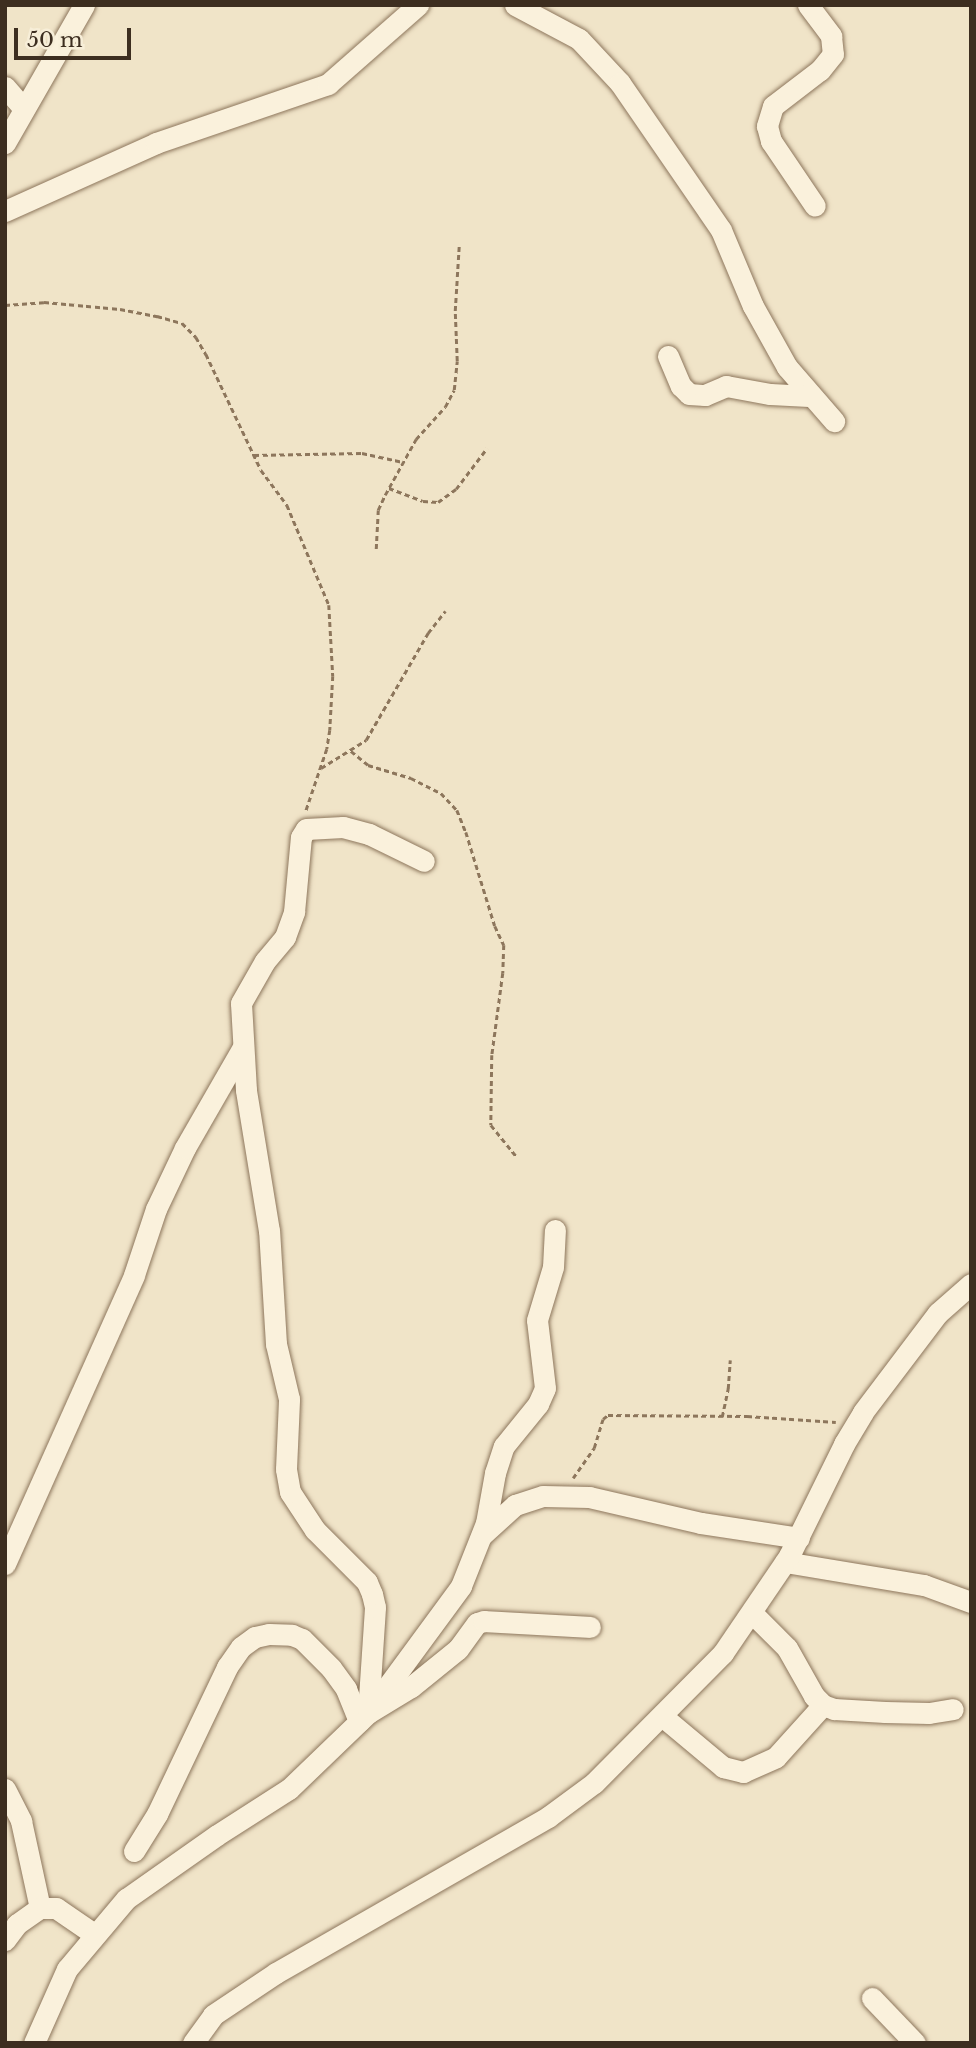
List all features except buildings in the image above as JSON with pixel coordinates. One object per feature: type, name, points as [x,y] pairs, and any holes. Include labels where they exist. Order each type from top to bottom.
[{"type":"street","points":[[5,143],[84,5]]},
{"type":"street","points":[[5,211],[156,143],[328,84],[418,5]]},
{"type":"street","points":[[515,5],[579,39],[620,83],[721,230],[770,338],[809,396],[834,421]]},
{"type":"street","points":[[808,5],[831,36],[833,54],[820,69],[773,106],[767,126],[771,141],[815,206]]},
{"type":"street","points":[[5,87],[24,109]]},
{"type":"street","points":[[668,356],[681,386],[689,394],[705,395],[726,386],[770,394],[809,396]]},
{"type":"street","points":[[364,1717],[375,1607],[372,1594],[367,1582],[315,1530],[290,1492],[286,1469],[289,1399],[276,1344],[269,1231],[253,1144],[240,1003],[265,961],[285,937],[294,912],[303,832],[317,827],[344,827],[369,834],[424,861]]},
{"type":"street","points":[[5,1564],[134,1275],[156,1209],[185,1148],[243,1047]]},
{"type":"street","points":[[34,2043],[67,1969],[126,1899],[289,1789],[364,1717],[461,1586],[482,1536],[504,1446],[538,1404],[545,1388],[537,1320],[553,1267],[555,1230]]},
{"type":"street","points":[[192,2043],[213,2015],[276,1973],[548,1817],[594,1783],[723,1653],[786,1562],[856,1424],[915,1340],[938,1313],[971,1284]]},
{"type":"street","points":[[482,1536],[515,1505],[530,1499],[589,1497],[701,1523],[799,1538]]},
{"type":"street","points":[[786,1562],[924,1585],[971,1602]]},
{"type":"street","points":[[752,1613],[787,1648],[814,1696],[823,1705],[834,1709],[885,1712],[929,1713],[953,1709]]},
{"type":"street","points":[[364,1717],[438,1667],[458,1649],[477,1623],[484,1620],[590,1627]]},
{"type":"street","points":[[134,1851],[157,1814],[227,1667],[242,1647],[255,1637],[269,1633],[292,1634],[302,1639],[331,1668],[364,1717]]},
{"type":"street","points":[[662,1716],[723,1767],[743,1772],[776,1757],[823,1705]]},
{"type":"street","points":[[5,1789],[21,1821],[40,1908]]},
{"type":"street","points":[[5,1940],[17,1924],[40,1908],[56,1908],[94,1934]]},
{"type":"street","points":[[872,1998],[915,2043]]},
{"type":"path","points":[[376,549],[378,510],[416,439],[444,407],[454,390],[459,246]]},
{"type":"path","points":[[6,304],[44,302],[120,309],[181,323],[196,337],[206,354],[261,470],[287,505],[329,605],[332,697],[327,749],[307,804],[303,832]]},
{"type":"path","points":[[389,488],[423,500],[438,502],[456,489],[488,448]]},
{"type":"path","points":[[254,454],[362,453],[403,462]]},
{"type":"path","points":[[321,768],[366,740],[391,694],[445,611]]},
{"type":"path","points":[[351,751],[369,765],[411,778],[441,793],[457,810],[503,945],[503,973],[494,1037],[489,1108],[494,1131],[516,1156]]},
{"type":"path","points":[[722,1417],[728,1390],[730,1360]]},
{"type":"path","points":[[567,1497],[572,1480],[594,1448],[603,1419],[608,1415],[722,1417],[856,1424]]}]
